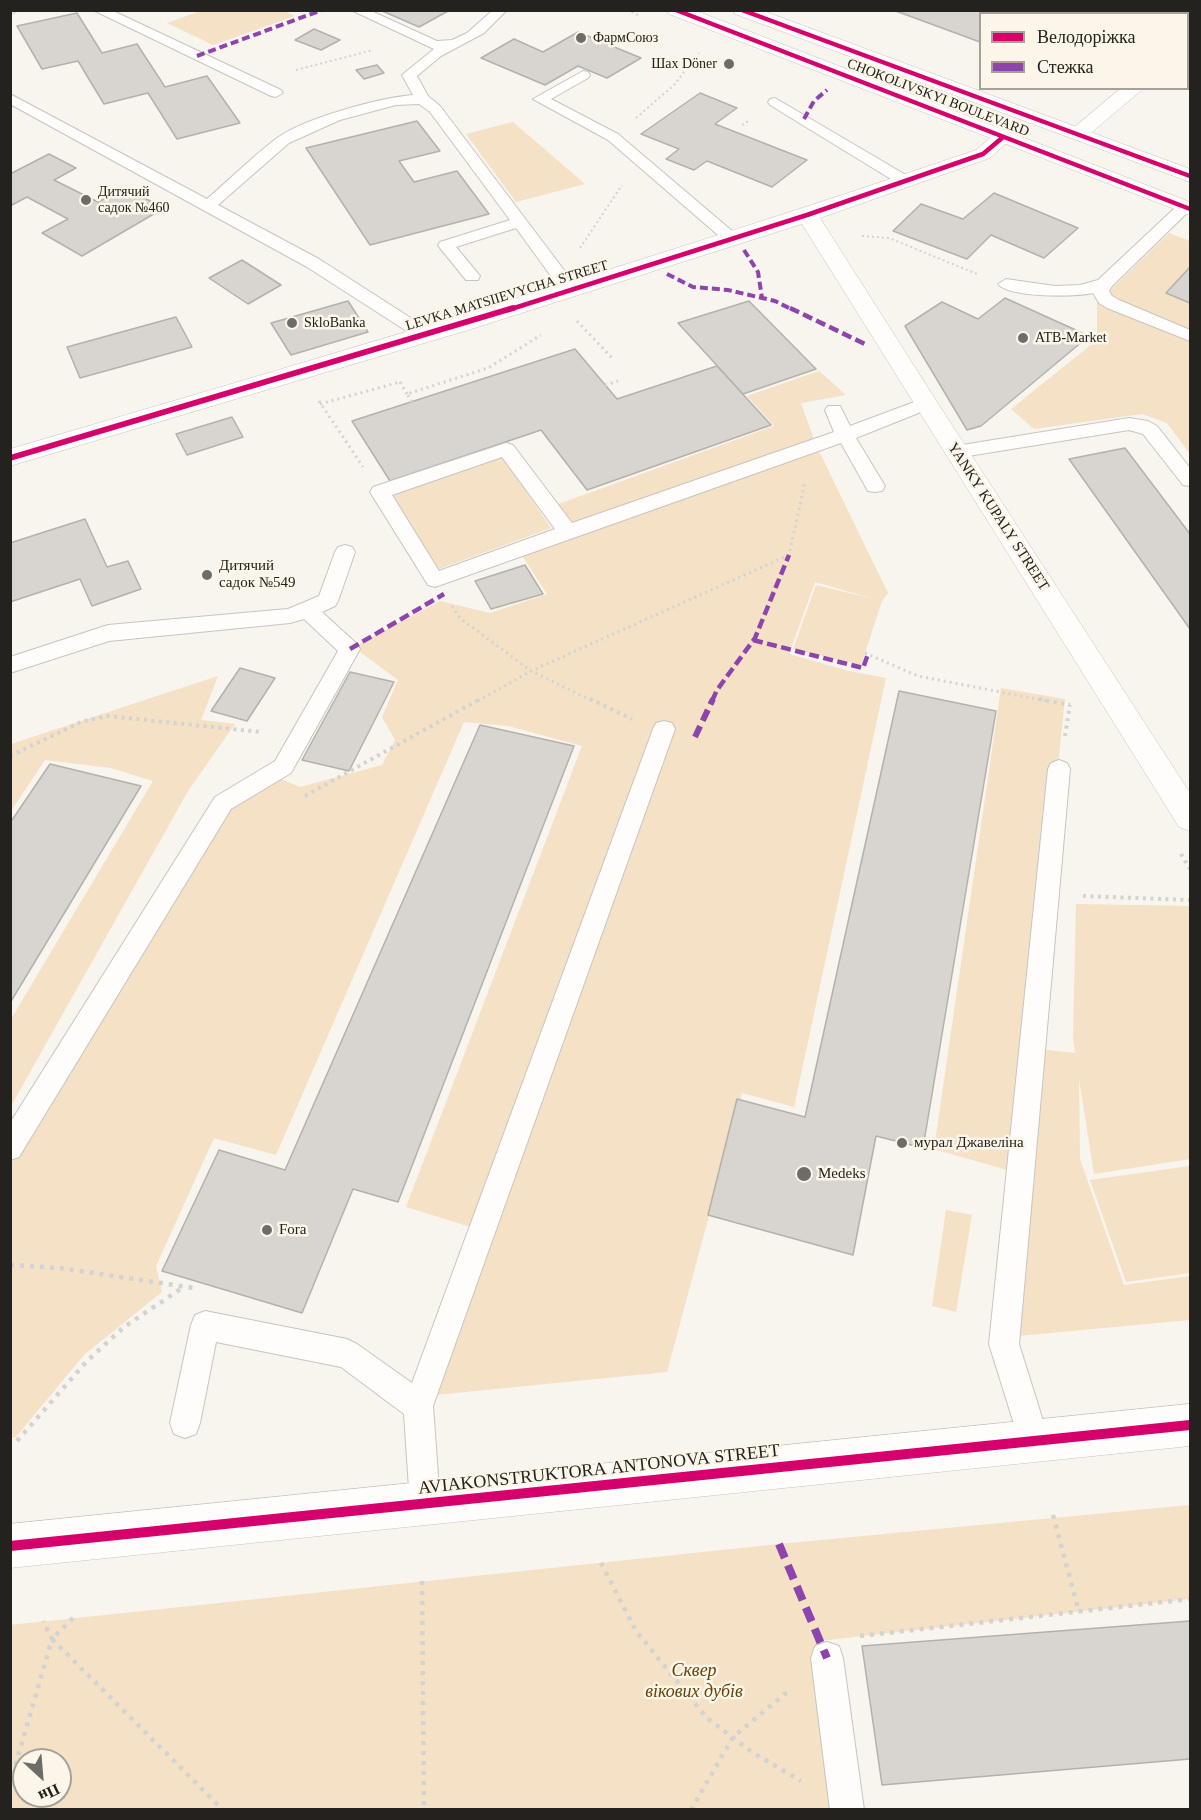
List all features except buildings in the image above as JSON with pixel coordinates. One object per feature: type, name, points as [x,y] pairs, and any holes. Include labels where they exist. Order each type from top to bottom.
[{"type":"street","name":"CHOKOLIVSKYI BOULEVARD","points":[[676,10],[1188,208]]},
{"type":"street","name":"CHOKOLIVSKYI BOULEVARD","points":[[742,10],[1191,176]]},
{"type":"street","points":[[1078,134],[1132,90]]},
{"type":"street","name":"LEVKA MATSIIEVYCHA STREET","points":[[10,458],[426,335],[565,283],[732,239],[813,224],[905,181],[983,154],[1002,138]]},
{"type":"street","name":"YANKY KUPALY STREET","points":[[813,224],[956,453],[1191,818]]},
{"type":"street","name":"AVIAKONSTRUKTORA ANTONOVA STREET","points":[[10,1546],[1191,1425]]},
{"type":"lane","points":[[99,10],[276,93]]},
{"type":"lane","points":[[357,10],[435,45],[458,43]]},
{"type":"lane","points":[[501,10],[490,22],[465,40],[436,53],[409,75],[422,99],[435,108],[565,283]]},
{"type":"lane","points":[[583,75],[540,99],[613,136],[732,239]]},
{"type":"lane","points":[[10,98],[313,263],[426,335]]},
{"type":"lane","points":[[209,205],[284,140],[335,117],[395,101],[422,99]]},
{"type":"lane","points":[[775,102],[905,181]]},
{"type":"lane","points":[[1188,208],[1104,285],[1101,291],[1105,299],[1113,304],[1191,336]]},
{"type":"lane","points":[[472,276],[446,245],[520,222]]},
{"type":"lane","points":[[1006,284],[1039,290],[1064,291],[1104,285]]},
{"type":"lane","points":[[568,532],[506,449],[380,492],[435,580],[845,435],[925,404]]},
{"type":"lane","points":[[834,410],[845,435],[875,486]]},
{"type":"lane","points":[[956,453],[1129,424],[1141,425],[1155,435],[1191,480]]},
{"type":"lane","points":[[10,665],[108,633],[290,616],[327,601],[345,552]]},
{"type":"lane","points":[[10,1148],[223,803],[283,767],[350,649],[307,609]]},
{"type":"lane","points":[[425,1503],[418,1406],[663,731]]},
{"type":"lane","points":[[1034,1440],[1004,1344],[1059,769]]},
{"type":"lane","points":[[185,1423],[205,1325],[348,1354],[418,1406]]},
{"type":"lane","points":[[827,1658],[846,1808]]},
{"type":"path","points":[[627,10],[638,15]]},
{"type":"path","points":[[252,81],[420,38]]},
{"type":"path","points":[[613,136],[674,85],[705,45]]},
{"type":"path","points":[[565,283],[640,159]]},
{"type":"path","points":[[813,224],[889,238],[1006,284]]},
{"type":"path","points":[[572,316],[612,358]]},
{"type":"path","points":[[412,402],[407,394],[488,368],[544,333]]},
{"type":"path","points":[[320,404],[400,381]]},
{"type":"path","points":[[605,385],[618,381]]},
{"type":"path","points":[[315,395],[380,492]]},
{"type":"path","points":[[336,781],[531,671],[789,555],[813,446]]},
{"type":"path","points":[[460,618],[531,671],[663,731]]},
{"type":"path","points":[[866,653],[918,676],[1070,705]]},
{"type":"path","points":[[1059,769],[1070,705],[1068,695]]},
{"type":"path","points":[[10,756],[81,722],[107,716],[300,736]]},
{"type":"path","points":[[1071,895],[1191,900]]},
{"type":"path","points":[[10,1264],[60,1268],[197,1289]]},
{"type":"path","points":[[17,1441],[87,1361],[124,1327],[186,1286]]},
{"type":"path","points":[[1053,1515],[1079,1612]]},
{"type":"path","points":[[601,1563],[636,1630],[707,1718],[752,1752],[846,1808]]},
{"type":"path","points":[[423,1581],[424,1809]]},
{"type":"path","points":[[691,1809],[733,1737],[854,1637],[1191,1599]]},
{"type":"path","points":[[10,1784],[52,1639],[73,1618]]},
{"type":"path","points":[[43,1621],[52,1639],[223,1809]]},
{"type":"green space","points":[[203,10],[285,11],[295,16],[213,45],[167,23]]},
{"type":"green space","points":[[513,122],[585,184],[516,202],[466,134]]},
{"type":"green space","points":[[1169,233],[1190,241],[1190,454],[1167,423],[1142,414],[1034,429],[1011,409],[1097,340],[1097,303]]},
{"type":"green space","points":[[819,371],[846,395],[801,403],[815,442],[571,529],[553,506],[774,426],[747,396]]},
{"type":"green space","points":[[817,447],[888,593],[882,601],[861,665],[793,649],[816,585],[874,599],[815,582],[789,654],[849,671],[886,678],[794,1107],[742,1093],[667,1372],[425,1396],[477,1229],[406,1207],[582,746],[508,726],[464,722],[276,1155],[214,1138],[156,1266],[162,1292],[84,1355],[16,1437],[11,1438],[10,1162],[228,808],[276,777],[300,787],[382,765],[395,740],[382,717],[398,680],[353,647],[440,601],[490,613],[547,594],[521,554]]},
{"type":"green space","points":[[501,454],[551,528],[439,569],[388,493]]},
{"type":"green space","points":[[218,676],[201,720],[235,724],[188,791],[11,1106],[11,1019],[153,781],[111,768],[45,760],[11,811],[11,744]]},
{"type":"green space","points":[[1001,688],[1065,699],[1028,1048],[1075,1053],[1073,1037],[1076,904],[1190,906],[1190,1159],[1094,1174],[1079,1079],[1080,1159],[1124,1285],[1190,1276],[1190,1320],[1007,1337],[1014,1172],[934,1149]]},
{"type":"green space","points":[[1190,1166],[1190,1273],[1126,1282],[1090,1180]]},
{"type":"green space","points":[[946,1210],[972,1215],[956,1312],[932,1306]]},
{"type":"green space","name":"Сквер вікових дубів","points":[[1190,1505],[1190,1599],[819,1641],[826,1657],[846,1809],[11,1809],[10,1625],[779,1544]]},
{"type":"marked path","points":[[197,56],[322,10]]},
{"type":"marked path","points":[[804,119],[814,101],[827,90]]},
{"type":"marked path","points":[[744,250],[753,260],[758,272],[762,298]]},
{"type":"marked path","points":[[667,274],[693,287],[728,290],[775,301],[865,344]]},
{"type":"marked path","points":[[695,737],[717,690],[755,638],[789,555]]},
{"type":"marked path","points":[[350,649],[444,594]]},
{"type":"marked path","points":[[753,640],[863,668],[868,654]]},
{"type":"marked path","points":[[779,1544],[827,1658]]},
{"type":"cycle path","points":[[676,10],[1190,209]]},
{"type":"cycle path","points":[[742,10],[1190,176]]},
{"type":"cycle path","points":[[10,458],[457,326],[807,215],[983,154],[1002,138]]},
{"type":"cycle path","points":[[10,1546],[1190,1425]]},
{"type":"place","name":"ФармСоюз","points":[[581,38]]},
{"type":"place","name":"Шах Döner","points":[[729,64]]},
{"type":"place","name":"Дитячий садок №460","points":[[86,200]]},
{"type":"place","name":"SkloBanka","points":[[292,323]]},
{"type":"place","name":"ATB-Market","points":[[1023,338]]},
{"type":"place","name":"Дитячий садок №549","points":[[207,575]]},
{"type":"place","name":"мурал Джавеліна","points":[[902,1143]]},
{"type":"place","name":"Medeks","points":[[804,1174]]},
{"type":"place","name":"Fora","points":[[267,1230]]}]
